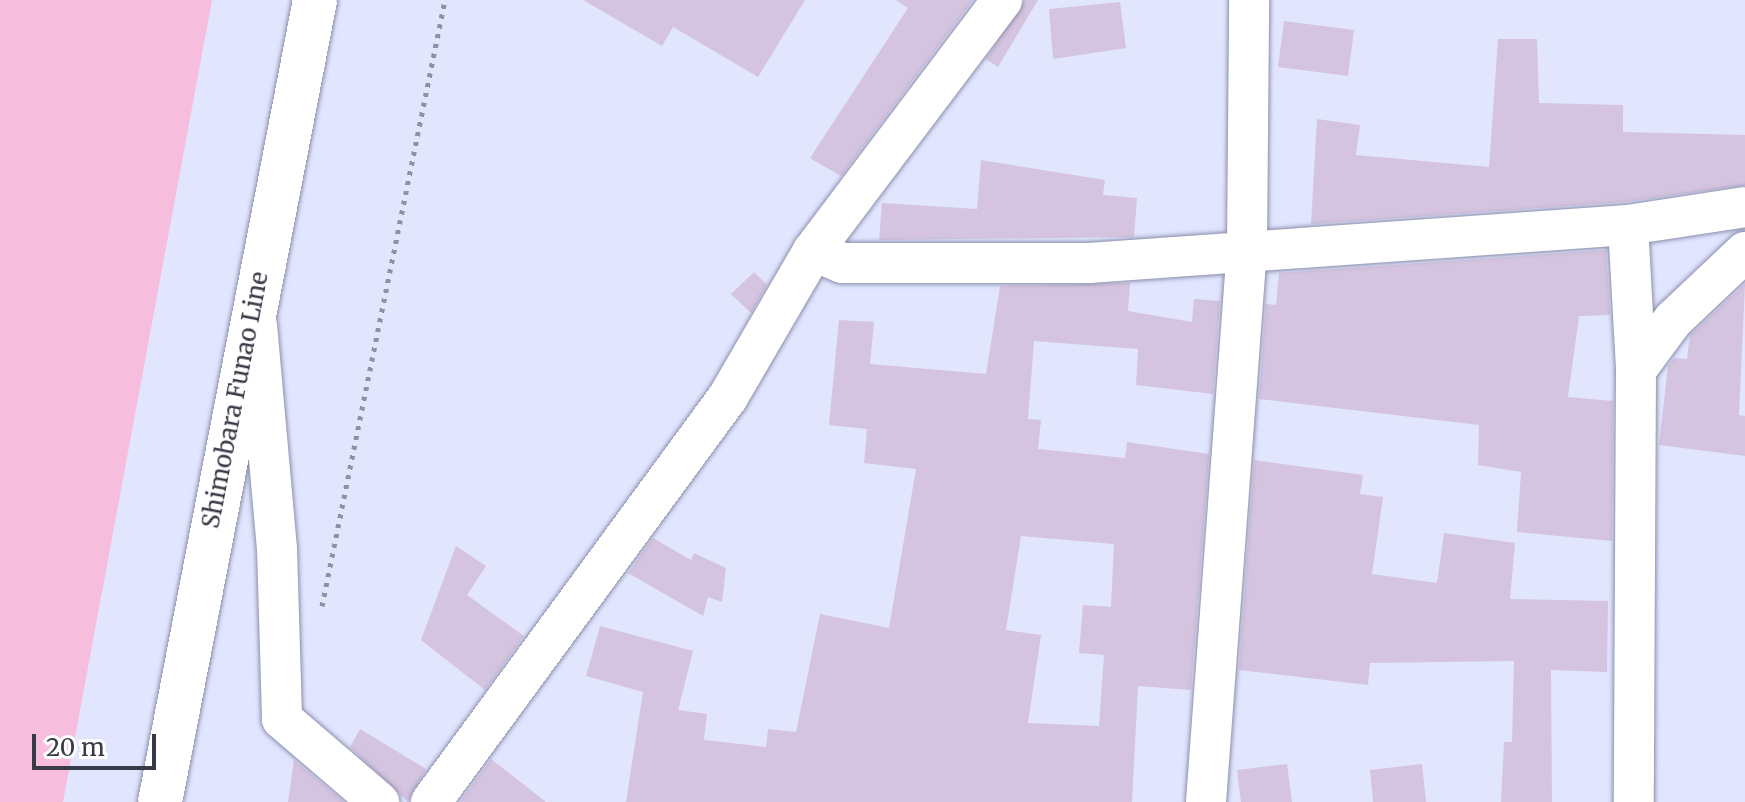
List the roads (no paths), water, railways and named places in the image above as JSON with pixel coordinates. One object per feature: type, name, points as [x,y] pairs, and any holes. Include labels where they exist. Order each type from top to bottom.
[{"type":"main road","name":"Shimobara Funao Line","points":[[160,802],[254,297],[315,0]]},
{"type":"street","points":[[431,802],[728,397],[813,251],[1002,0]]},
{"type":"street","points":[[1206,802],[1247,248],[1249,0]]},
{"type":"street","points":[[813,251],[842,263],[991,267],[1628,225],[1745,207]]},
{"type":"street","points":[[1628,225],[1636,370],[1634,802]]},
{"type":"street","points":[[1636,370],[1673,320],[1745,252]]},
{"type":"street","points":[[254,297],[269,421],[282,719],[379,802]]}]
